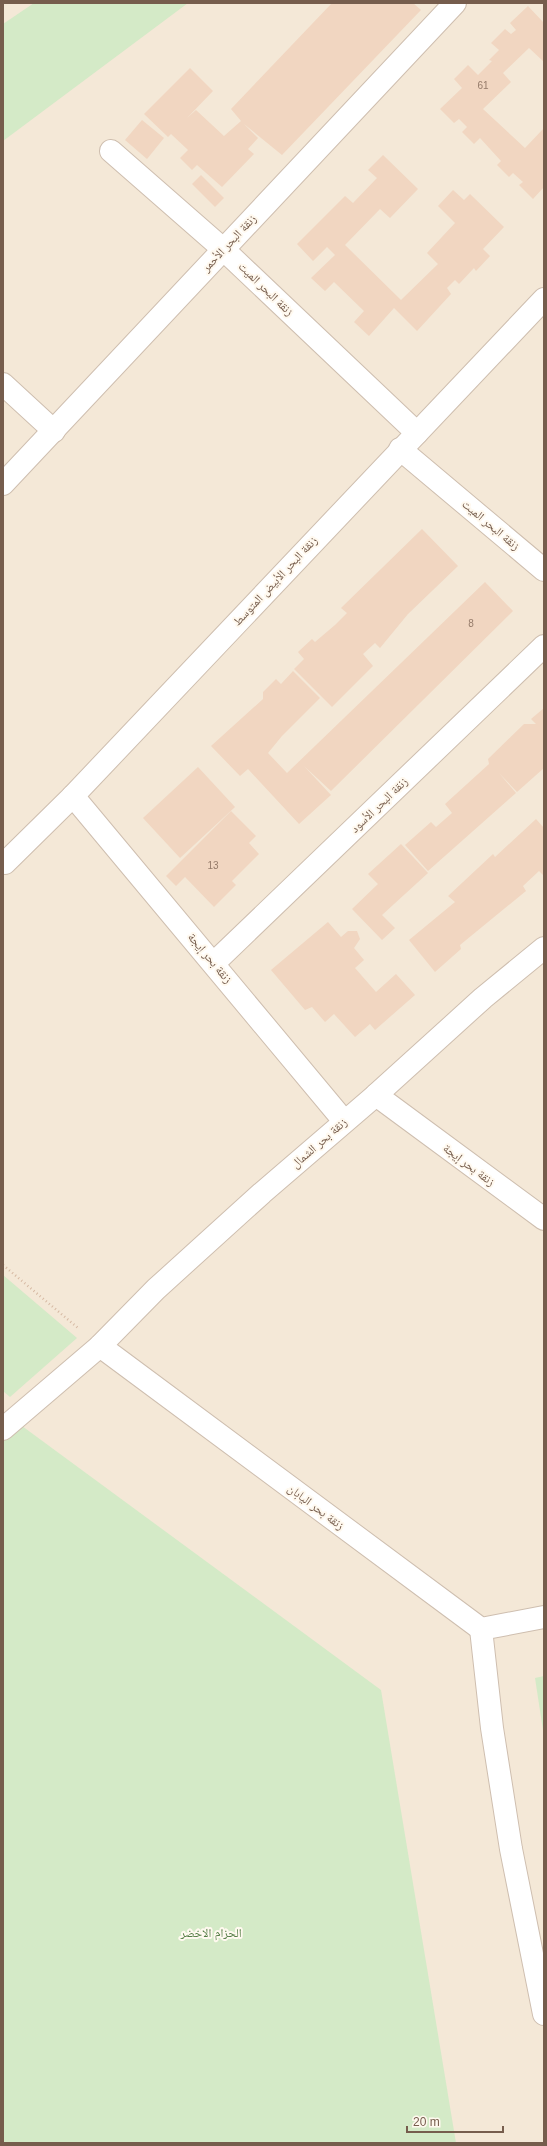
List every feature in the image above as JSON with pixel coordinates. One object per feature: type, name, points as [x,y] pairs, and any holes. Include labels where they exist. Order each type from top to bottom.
[{"type":"street","name":"زنقة البحر الأحمر","points":[[3,484],[456,3]]},
{"type":"street","name":"زنقة البحر الميت","points":[[110,151],[223,249],[416,433]]},
{"type":"street","name":"زنقة البحر الأبيض المتوسط","points":[[6,863],[73,796],[544,298]]},
{"type":"street","points":[[3,384],[54,431]]},
{"type":"street","name":"زنقة البحر الميت","points":[[400,449],[544,570]]},
{"type":"street","name":"زنقة البحر الأسود","points":[[214,963],[544,646]]},
{"type":"street","name":"زنقة بحر إيجة","points":[[73,796],[214,963],[344,1121]]},
{"type":"street","name":"زنقة بحر الشمال","points":[[3,1429],[100,1346],[156,1289],[344,1121],[376,1095],[483,998],[544,948]]},
{"type":"street","name":"زنقة بحر إيجة","points":[[376,1095],[544,1219]]},
{"type":"street","name":"زنقة بحر اليابان","points":[[100,1346],[481,1629]]},
{"type":"street","points":[[544,1617],[481,1629],[492,1728],[511,1849],[544,2014]]},
{"type":"path","points":[[3,1265],[100,1346]]},
{"type":"shaded area","points":[[3,3],[544,3],[544,2143],[3,2143]]},
{"type":"green space","points":[[34,3],[188,3],[3,141],[3,24]]},
{"type":"green space","points":[[3,1275],[77,1338],[10,1397],[3,1391]]},
{"type":"green space","name":"الحزام الاخضر","points":[[3,1412],[381,1690],[456,2143],[3,2143]]},
{"type":"green space","points":[[544,1676],[544,1737],[535,1678]]},
{"type":"building","points":[[332,3],[413,3],[421,10],[282,155],[244,124],[258,138],[248,149],[254,154],[222,187],[197,165],[192,170],[180,158],[188,150],[171,134],[168,137],[144,114],[190,68],[213,91],[187,118],[196,110],[224,136],[241,121],[231,109]]},
{"type":"building","points":[[528,6],[544,23],[544,62],[529,48],[503,73],[511,82],[483,109],[525,148],[544,128],[544,187],[533,199],[519,185],[523,182],[513,173],[509,177],[497,165],[501,161],[480,138],[474,144],[462,132],[467,127],[459,119],[454,123],[440,109],[462,88],[454,79],[468,65],[478,75],[492,61],[489,60],[499,50],[491,43],[505,29],[511,34],[516,30],[510,23]]},
{"type":"building","points":[[142,120],[164,138],[147,159],[125,140]]},
{"type":"building","points":[[383,155],[418,189],[390,218],[380,209],[345,245],[401,300],[438,264],[427,253],[455,223],[438,206],[453,190],[464,200],[470,194],[504,227],[483,249],[490,256],[476,271],[474,268],[459,284],[455,280],[447,288],[451,294],[417,331],[394,308],[369,336],[354,322],[364,311],[334,282],[325,291],[311,278],[335,255],[327,247],[313,261],[297,244],[345,196],[353,203],[377,178],[368,170]]},
{"type":"building","points":[[201,175],[224,198],[215,207],[192,184]]},
{"type":"building","points":[[422,529],[458,566],[408,614],[380,648],[375,643],[363,654],[373,666],[332,707],[294,669],[304,659],[298,652],[312,639],[315,642],[335,625],[347,613],[341,608]]},
{"type":"building","points":[[485,582],[513,611],[331,791],[304,766],[331,795],[299,824],[248,769],[240,776],[211,746],[263,699],[263,692],[276,679],[281,684],[293,671],[320,698],[282,736],[268,753],[287,773]]},
{"type":"building","points":[[544,708],[544,768],[517,792],[499,773],[516,793],[428,871],[405,845],[431,822],[436,827],[452,813],[445,804],[489,764],[488,759],[524,724],[536,724],[531,719]]},
{"type":"building","points":[[198,767],[235,807],[180,858],[143,818]]},
{"type":"building","points":[[231,811],[256,836],[249,843],[259,854],[232,881],[236,885],[214,907],[185,877],[176,886],[166,876]]},
{"type":"building","points":[[536,819],[544,828],[544,876],[539,871],[523,886],[526,891],[460,945],[461,949],[435,972],[409,940],[455,902],[448,896],[493,854],[495,857]]},
{"type":"building","points":[[401,844],[428,873],[382,915],[395,928],[382,940],[352,909],[378,884],[368,874]]},
{"type":"building","points":[[328,922],[341,937],[348,931],[357,931],[360,939],[354,948],[364,960],[355,968],[376,992],[396,974],[415,995],[375,1030],[370,1024],[355,1037],[334,1014],[325,1022],[312,1007],[305,1010],[271,970]]}]
